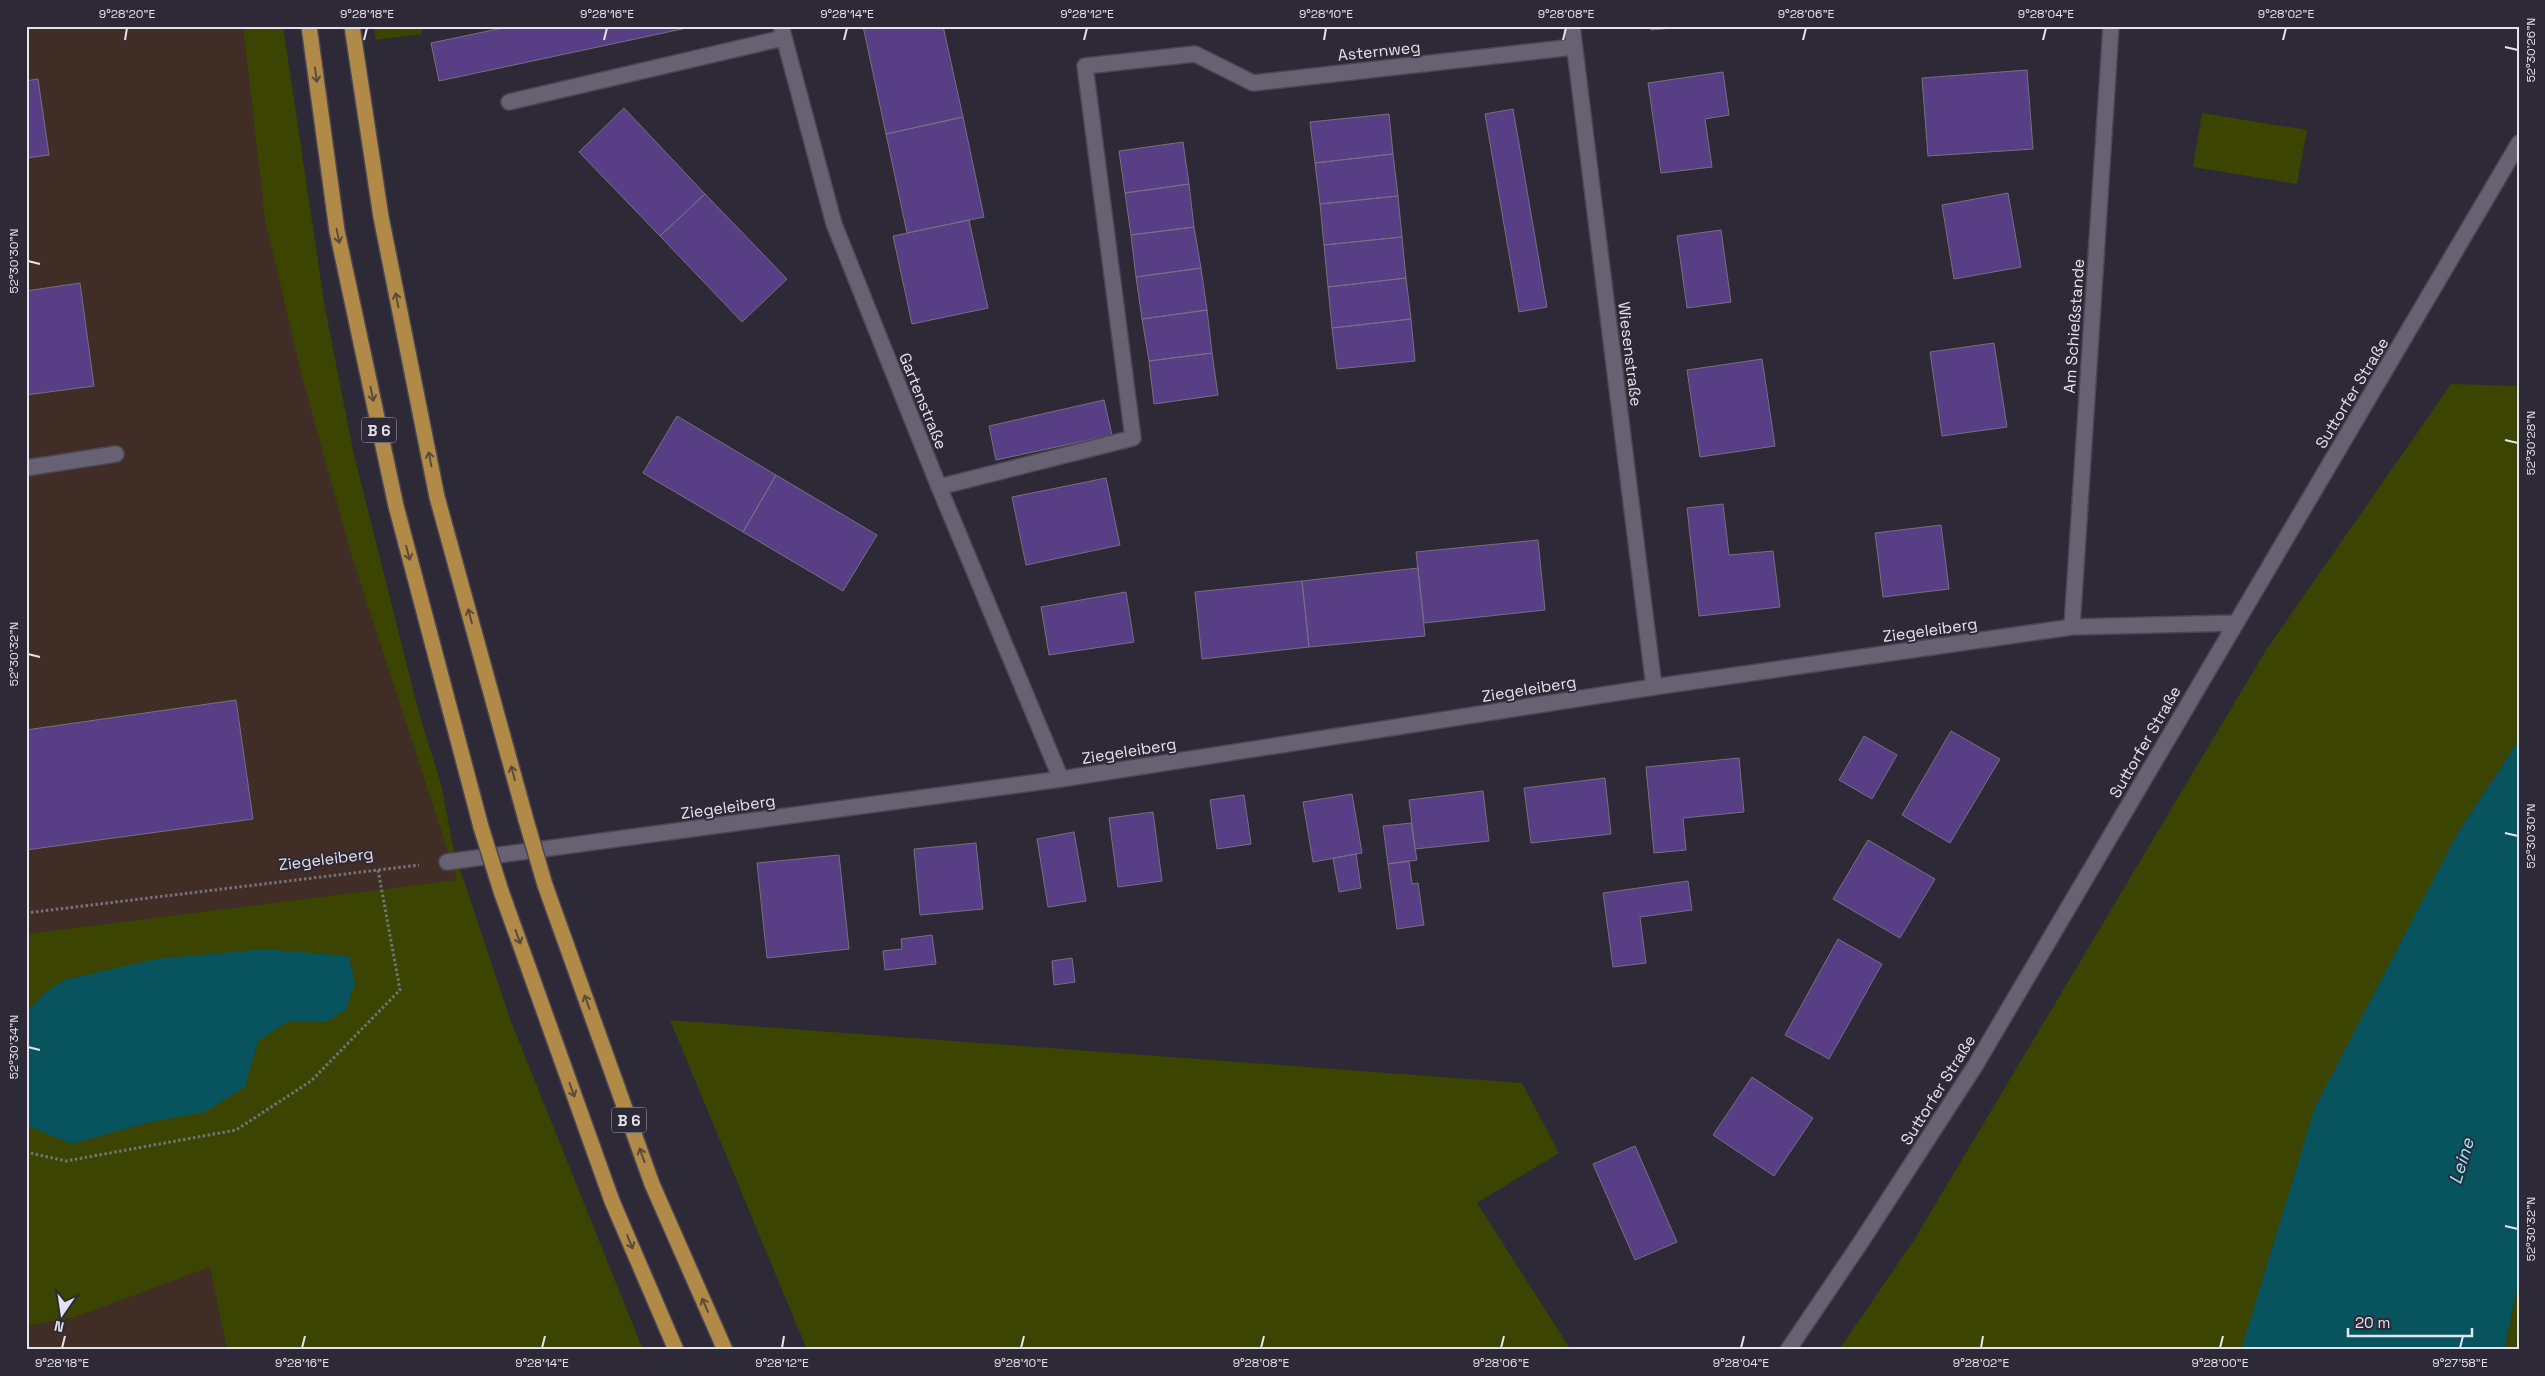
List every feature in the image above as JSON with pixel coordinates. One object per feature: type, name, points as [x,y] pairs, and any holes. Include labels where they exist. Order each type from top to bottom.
[{"type":"highway","name":"B 6","points":[[309,26],[337,231],[388,468],[481,827],[501,891],[612,1201],[676,1350]]},
{"type":"highway","name":"B 6","points":[[352,26],[381,217],[437,497],[526,820],[545,885],[652,1184],[725,1350]]},
{"type":"street","name":"Wiesenstraße","points":[[1572,26],[1654,687]]},
{"type":"street","name":"Am Schießstande","points":[[2072,627],[2111,26]]},
{"type":"street","points":[[509,102],[782,32]]},
{"type":"street","name":"Gartenstraße","points":[[782,32],[834,224],[939,488],[1061,780]]},
{"type":"street","name":"Asternweg","points":[[939,488],[1133,438],[1085,66],[1195,54],[1253,83],[1574,47]]},
{"type":"street","name":"Suttorfer Straße","points":[[1788,1350],[1862,1242],[1975,1066],[2519,144]]},
{"type":"street","points":[[26,468],[116,454]]},
{"type":"street","name":"Ziegeleiberg","points":[[447,862],[1061,780],[1654,687],[2072,627],[2235,623]]},
{"type":"path","name":"Ziegeleiberg","points":[[26,913],[447,862]]},
{"type":"path","points":[[26,1152],[66,1161],[236,1130],[311,1081],[400,990],[378,870]]},
{"type":"shaded area","points":[[26,26],[243,26],[265,219],[302,377],[351,554],[457,881],[26,934]]},
{"type":"shaded area","points":[[210,1267],[227,1350],[26,1350],[26,1326],[76,1317]]},
{"type":"green space","points":[[243,26],[283,26],[325,308],[354,455],[419,713],[441,784],[454,851],[510,1019],[643,1350],[227,1350],[210,1267],[76,1317],[26,1326],[26,934],[457,880],[351,554],[302,377],[265,220]]},
{"type":"green space","points":[[374,26],[421,26],[422,34],[376,40]]},
{"type":"green space","points":[[2202,113],[2307,130],[2297,184],[2193,167]]},
{"type":"green space","points":[[2451,384],[2519,386],[2519,740],[2457,834],[2241,1350],[1839,1350],[1914,1240],[2266,650]]},
{"type":"green space","points":[[670,1020],[1522,1083],[1559,1153],[1477,1203],[1571,1350],[807,1350]]},
{"type":"green space","points":[[2519,1280],[2519,1350],[2504,1350]]},
{"type":"water","name":"Leine","points":[[2519,740],[2519,1280],[2504,1350],[2241,1350],[2315,1107],[2457,834]]},
{"type":"water","points":[[263,949],[349,956],[355,983],[346,1010],[325,1022],[287,1022],[258,1041],[245,1087],[205,1112],[150,1122],[72,1144],[26,1125],[26,1013],[46,992],[64,980],[156,959]]},
{"type":"building","points":[[512,26],[696,26],[439,81],[431,43]]},
{"type":"building","points":[[863,26],[943,26],[963,117],[886,134]]},
{"type":"building","points":[[1651,26],[1694,26],[1651,30]]},
{"type":"building","points":[[2027,70],[2033,149],[1928,156],[1922,78]]},
{"type":"building","points":[[1723,72],[1729,115],[1705,119],[1712,167],[1661,173],[1648,83]]},
{"type":"building","points":[[38,79],[49,155],[26,158],[26,81]]},
{"type":"building","points":[[624,108],[705,194],[660,236],[579,152]]},
{"type":"building","points":[[1513,109],[1547,307],[1519,312],[1485,114]]},
{"type":"building","points":[[1389,114],[1393,154],[1315,163],[1310,122]]},
{"type":"building","points":[[963,117],[984,217],[907,233],[886,134]]},
{"type":"building","points":[[1183,142],[1189,184],[1125,193],[1119,151]]},
{"type":"building","points":[[1393,154],[1398,196],[1320,204],[1315,163]]},
{"type":"building","points":[[1189,184],[1194,227],[1131,235],[1125,193]]},
{"type":"building","points":[[2008,193],[2021,267],[1954,279],[1942,205]]},
{"type":"building","points":[[705,194],[787,279],[742,322],[660,236]]},
{"type":"building","points":[[1398,196],[1402,237],[1324,245],[1320,204]]},
{"type":"building","points":[[969,220],[988,308],[912,324],[893,236]]},
{"type":"building","points":[[1194,227],[1201,268],[1136,277],[1131,235]]},
{"type":"building","points":[[1721,230],[1731,302],[1687,308],[1677,236]]},
{"type":"building","points":[[1402,237],[1406,278],[1328,287],[1324,245]]},
{"type":"building","points":[[1201,268],[1207,310],[1142,319],[1136,277]]},
{"type":"building","points":[[1406,278],[1411,319],[1332,328],[1328,287]]},
{"type":"building","points":[[80,283],[94,386],[26,395],[26,291]]},
{"type":"building","points":[[1207,310],[1212,353],[1149,361],[1142,319]]},
{"type":"building","points":[[1411,319],[1415,361],[1337,369],[1332,328]]},
{"type":"building","points":[[1994,343],[2007,427],[1942,436],[1930,352]]},
{"type":"building","points":[[1212,353],[1218,395],[1154,404],[1149,361]]},
{"type":"building","points":[[1762,359],[1775,446],[1700,457],[1687,370]]},
{"type":"building","points":[[1104,400],[1112,435],[996,460],[989,426]]},
{"type":"building","points":[[677,416],[776,475],[743,532],[643,473]]},
{"type":"building","points":[[776,475],[877,535],[843,591],[743,532]]},
{"type":"building","points":[[1106,478],[1120,545],[1026,565],[1012,497]]},
{"type":"building","points":[[1723,504],[1729,555],[1773,551],[1780,607],[1699,616],[1687,508]]},
{"type":"building","points":[[1941,525],[1949,589],[1883,597],[1875,533]]},
{"type":"building","points":[[1538,540],[1545,610],[1424,623],[1416,552]]},
{"type":"building","points":[[1418,568],[1425,636],[1309,647],[1302,581]]},
{"type":"building","points":[[1302,581],[1309,647],[1202,659],[1195,592]]},
{"type":"building","points":[[1126,592],[1134,642],[1049,655],[1041,607]]},
{"type":"building","points":[[236,700],[253,819],[26,850],[26,730]]},
{"type":"building","points":[[1951,731],[2000,759],[1950,843],[1902,815]]},
{"type":"building","points":[[1864,736],[1897,755],[1872,799],[1839,780]]},
{"type":"building","points":[[1739,758],[1744,812],[1683,818],[1686,850],[1654,853],[1646,767]]},
{"type":"building","points":[[1605,778],[1611,834],[1531,843],[1524,788]]},
{"type":"building","points":[[1483,791],[1489,841],[1415,849],[1409,800]]},
{"type":"building","points":[[1352,794],[1362,853],[1313,862],[1303,802]]},
{"type":"building","points":[[1244,795],[1251,844],[1217,849],[1210,800]]},
{"type":"building","points":[[1153,812],[1162,881],[1118,887],[1109,818]]},
{"type":"building","points":[[1411,823],[1417,860],[1388,864],[1383,826]]},
{"type":"building","points":[[1074,832],[1086,901],[1048,907],[1037,839]]},
{"type":"building","points":[[1868,840],[1935,879],[1900,938],[1833,899]]},
{"type":"building","points":[[976,843],[983,909],[920,915],[914,849]]},
{"type":"building","points":[[1356,854],[1361,888],[1339,892],[1333,858]]},
{"type":"building","points":[[839,855],[849,949],[767,958],[757,863]]},
{"type":"building","points":[[1409,861],[1412,884],[1418,883],[1424,925],[1397,929],[1388,864]]},
{"type":"building","points":[[1688,881],[1692,910],[1640,917],[1646,963],[1613,967],[1603,893]]},
{"type":"building","points":[[932,935],[936,964],[885,970],[883,951],[902,949],[901,939]]},
{"type":"building","points":[[1838,939],[1882,964],[1829,1059],[1785,1035]]},
{"type":"building","points":[[1072,958],[1075,982],[1054,985],[1052,961]]},
{"type":"building","points":[[1752,1077],[1813,1118],[1774,1176],[1713,1135]]},
{"type":"building","points":[[1635,1146],[1677,1242],[1635,1260],[1593,1164]]}]
